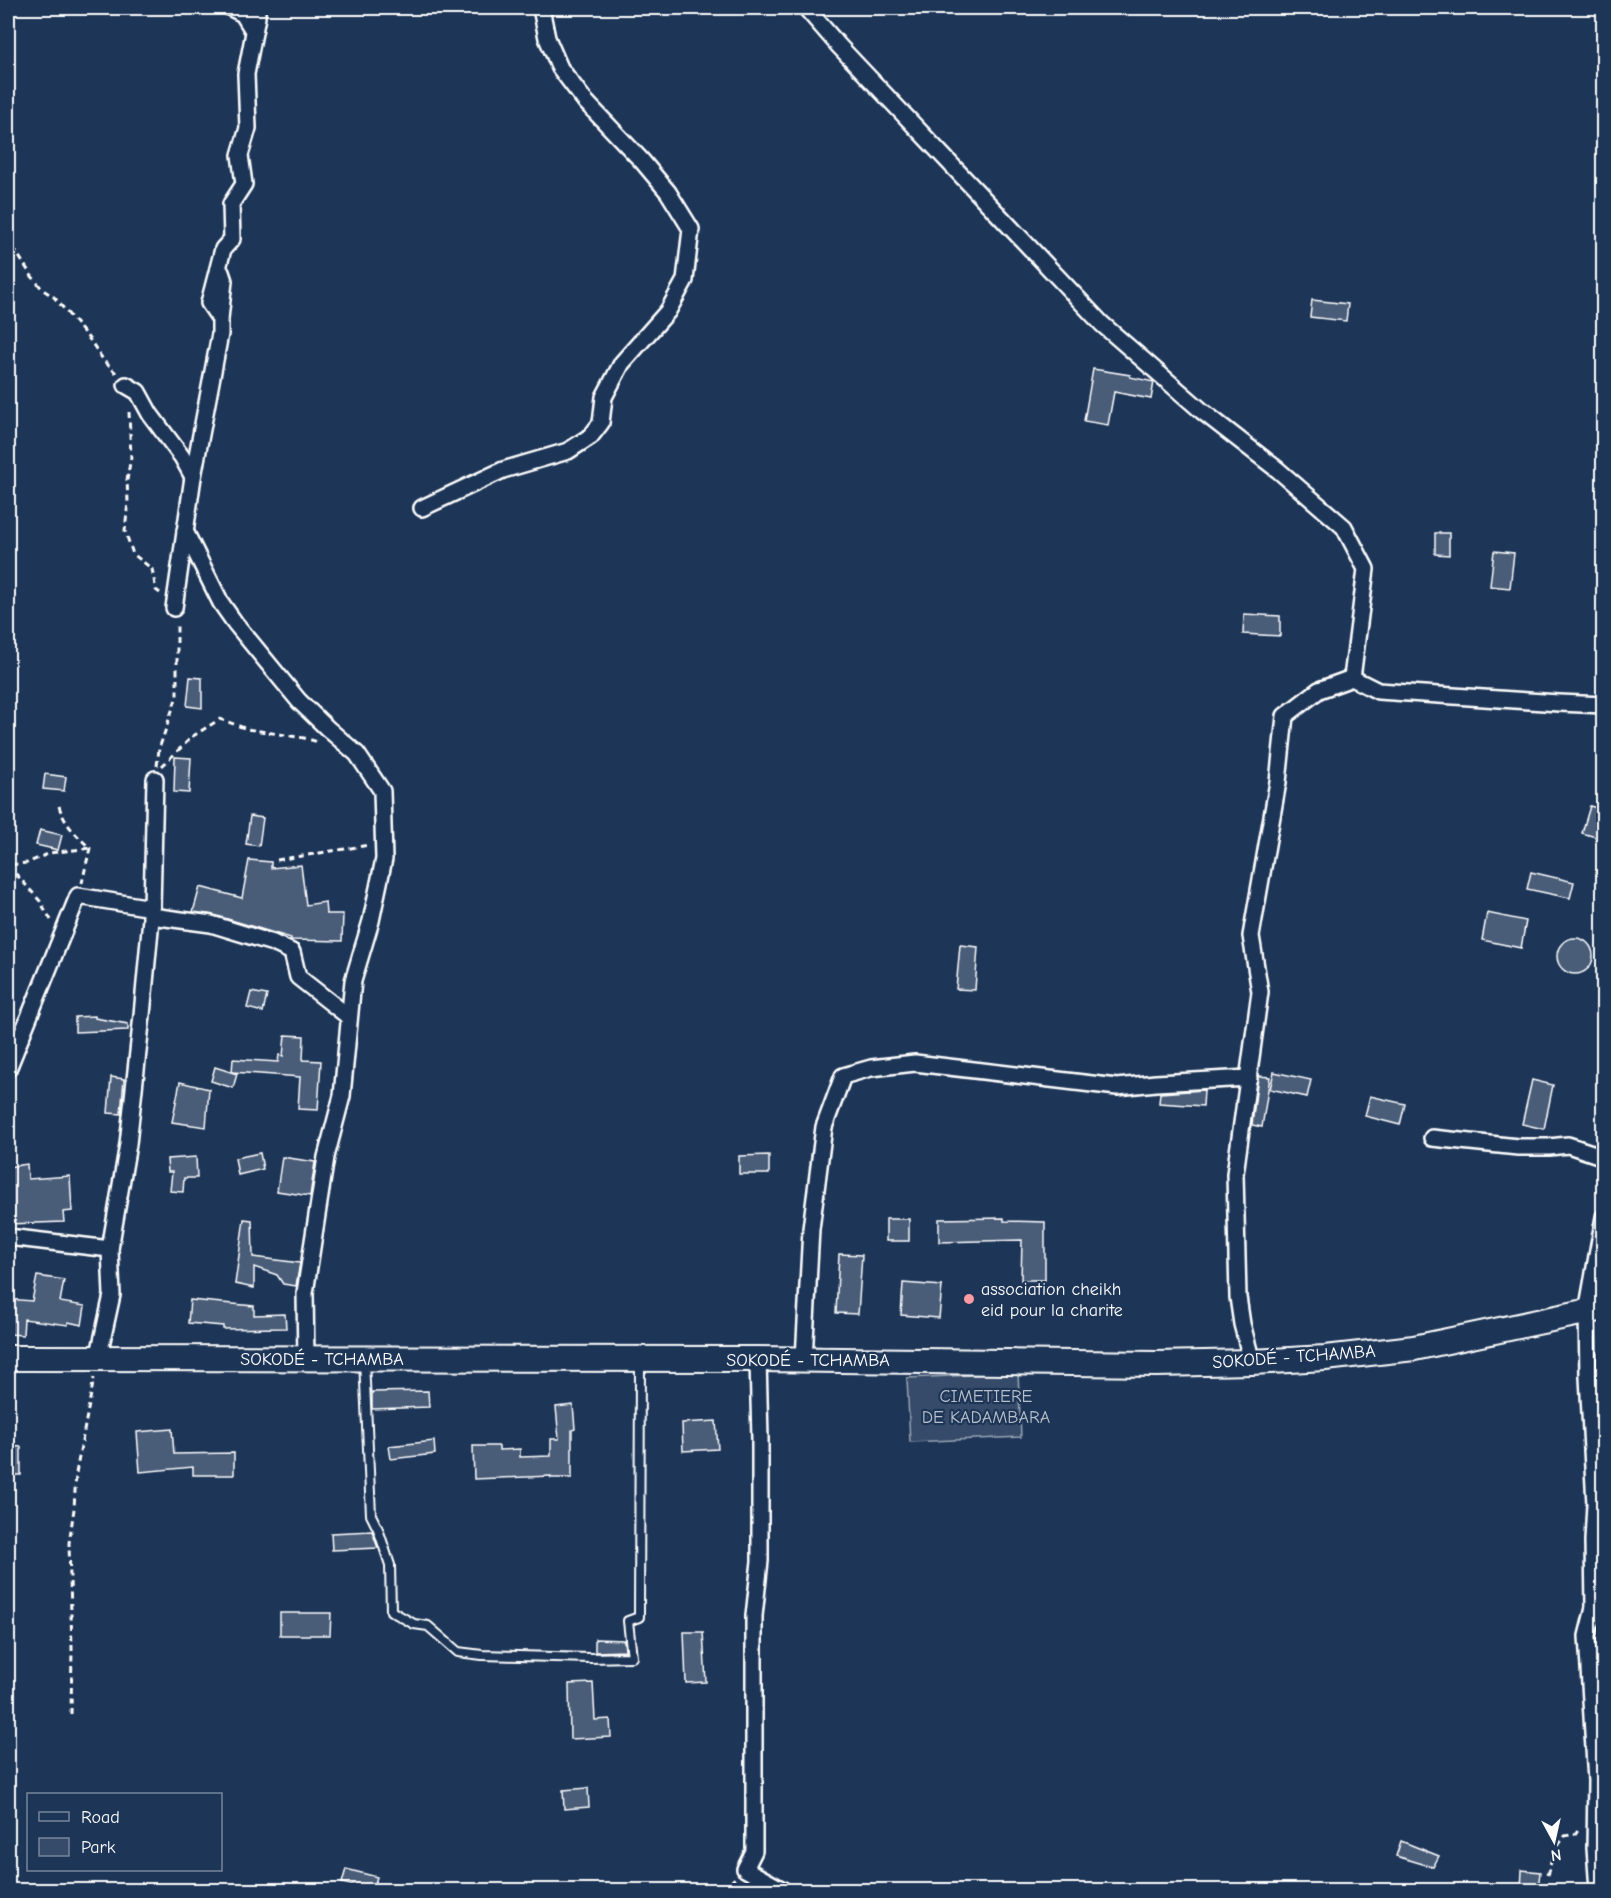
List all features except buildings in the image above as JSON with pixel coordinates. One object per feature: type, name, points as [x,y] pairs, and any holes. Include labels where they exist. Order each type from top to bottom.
[{"type":"main road","name":"SOKODÉ - TCHAMBA","points":[[8,1358],[804,1359],[1156,1364],[1252,1362],[1325,1358],[1414,1348],[1595,1310]]},
{"type":"street","points":[[231,8],[243,14],[254,32]]},
{"type":"street","points":[[174,608],[193,477],[219,334],[220,319],[209,303],[223,249],[232,239],[231,204],[244,184],[240,155],[248,128],[246,74],[257,8]]},
{"type":"street","points":[[422,508],[503,470],[568,451],[591,436],[601,423],[604,397],[622,363],[668,311],[685,280],[691,229],[668,192],[585,101],[560,68],[547,38],[541,8]]},
{"type":"street","points":[[806,8],[1102,324],[1202,411],[1278,470],[1344,528],[1366,569],[1352,678]]},
{"type":"street","points":[[126,385],[138,392],[150,414],[182,457],[193,477]]},
{"type":"street","points":[[185,531],[221,603],[235,623],[299,700],[357,754],[382,791],[384,859],[353,981],[342,1096],[326,1157],[305,1293],[306,1359]]},
{"type":"street","points":[[1252,1362],[1238,1297],[1234,1174],[1260,992],[1251,936],[1278,782],[1285,716],[1319,690],[1352,678],[1378,691],[1604,705]]},
{"type":"street","points":[[98,1359],[112,1295],[110,1249],[128,1144],[151,912],[155,779]]},
{"type":"street","points":[[8,1069],[78,896],[211,924],[273,942],[292,952],[298,977],[349,1017]]},
{"type":"street","points":[[804,1359],[811,1229],[824,1127],[843,1076],[871,1068],[915,1063],[1117,1087],[1249,1078]]},
{"type":"street","points":[[1432,1138],[1518,1147],[1550,1148],[1568,1145],[1604,1157]]},
{"type":"street","points":[[1598,1890],[1595,1848],[1596,1801],[1600,1781],[1587,1636],[1599,1606],[1593,1541],[1595,1504],[1589,1388],[1604,1217]]},
{"type":"street","points":[[8,1237],[110,1249]]},
{"type":"street","points":[[758,1359],[760,1561],[754,1616],[754,1851],[745,1869],[783,1890]]},
{"type":"lane","points":[[364,1359],[371,1515],[390,1565],[391,1611],[414,1624],[428,1626],[458,1652],[482,1655],[632,1658],[628,1621],[639,1617],[640,1359]]},
{"type":"path","points":[[8,228],[11,244],[31,275],[43,290],[54,297],[90,340],[104,361],[126,385],[131,457],[127,480],[128,502],[125,531],[134,554],[152,569],[156,590],[171,602],[176,613],[177,696],[159,748],[155,779]]},
{"type":"path","points":[[155,779],[162,766],[193,736],[220,719],[248,729],[304,738],[325,744]]},
{"type":"path","points":[[59,806],[63,818],[90,848]]},
{"type":"path","points":[[277,860],[383,842]]},
{"type":"path","points":[[78,896],[90,848]]},
{"type":"path","points":[[63,935],[40,901],[8,865],[27,863],[50,853],[90,848]]},
{"type":"path","points":[[71,1714],[69,1543],[76,1473],[98,1359]]},
{"type":"path","points":[[1547,1875],[1555,1850],[1565,1836],[1575,1834],[1583,1820],[1588,1802],[1596,1801]]},
{"type":"green space","name":"CIMETIERE DE KADAMBARA","points":[[1018,1373],[1021,1437],[910,1442],[907,1378]]},
{"type":"place","name":"association cheikh eid pour la charite","points":[[969,1299]]}]
